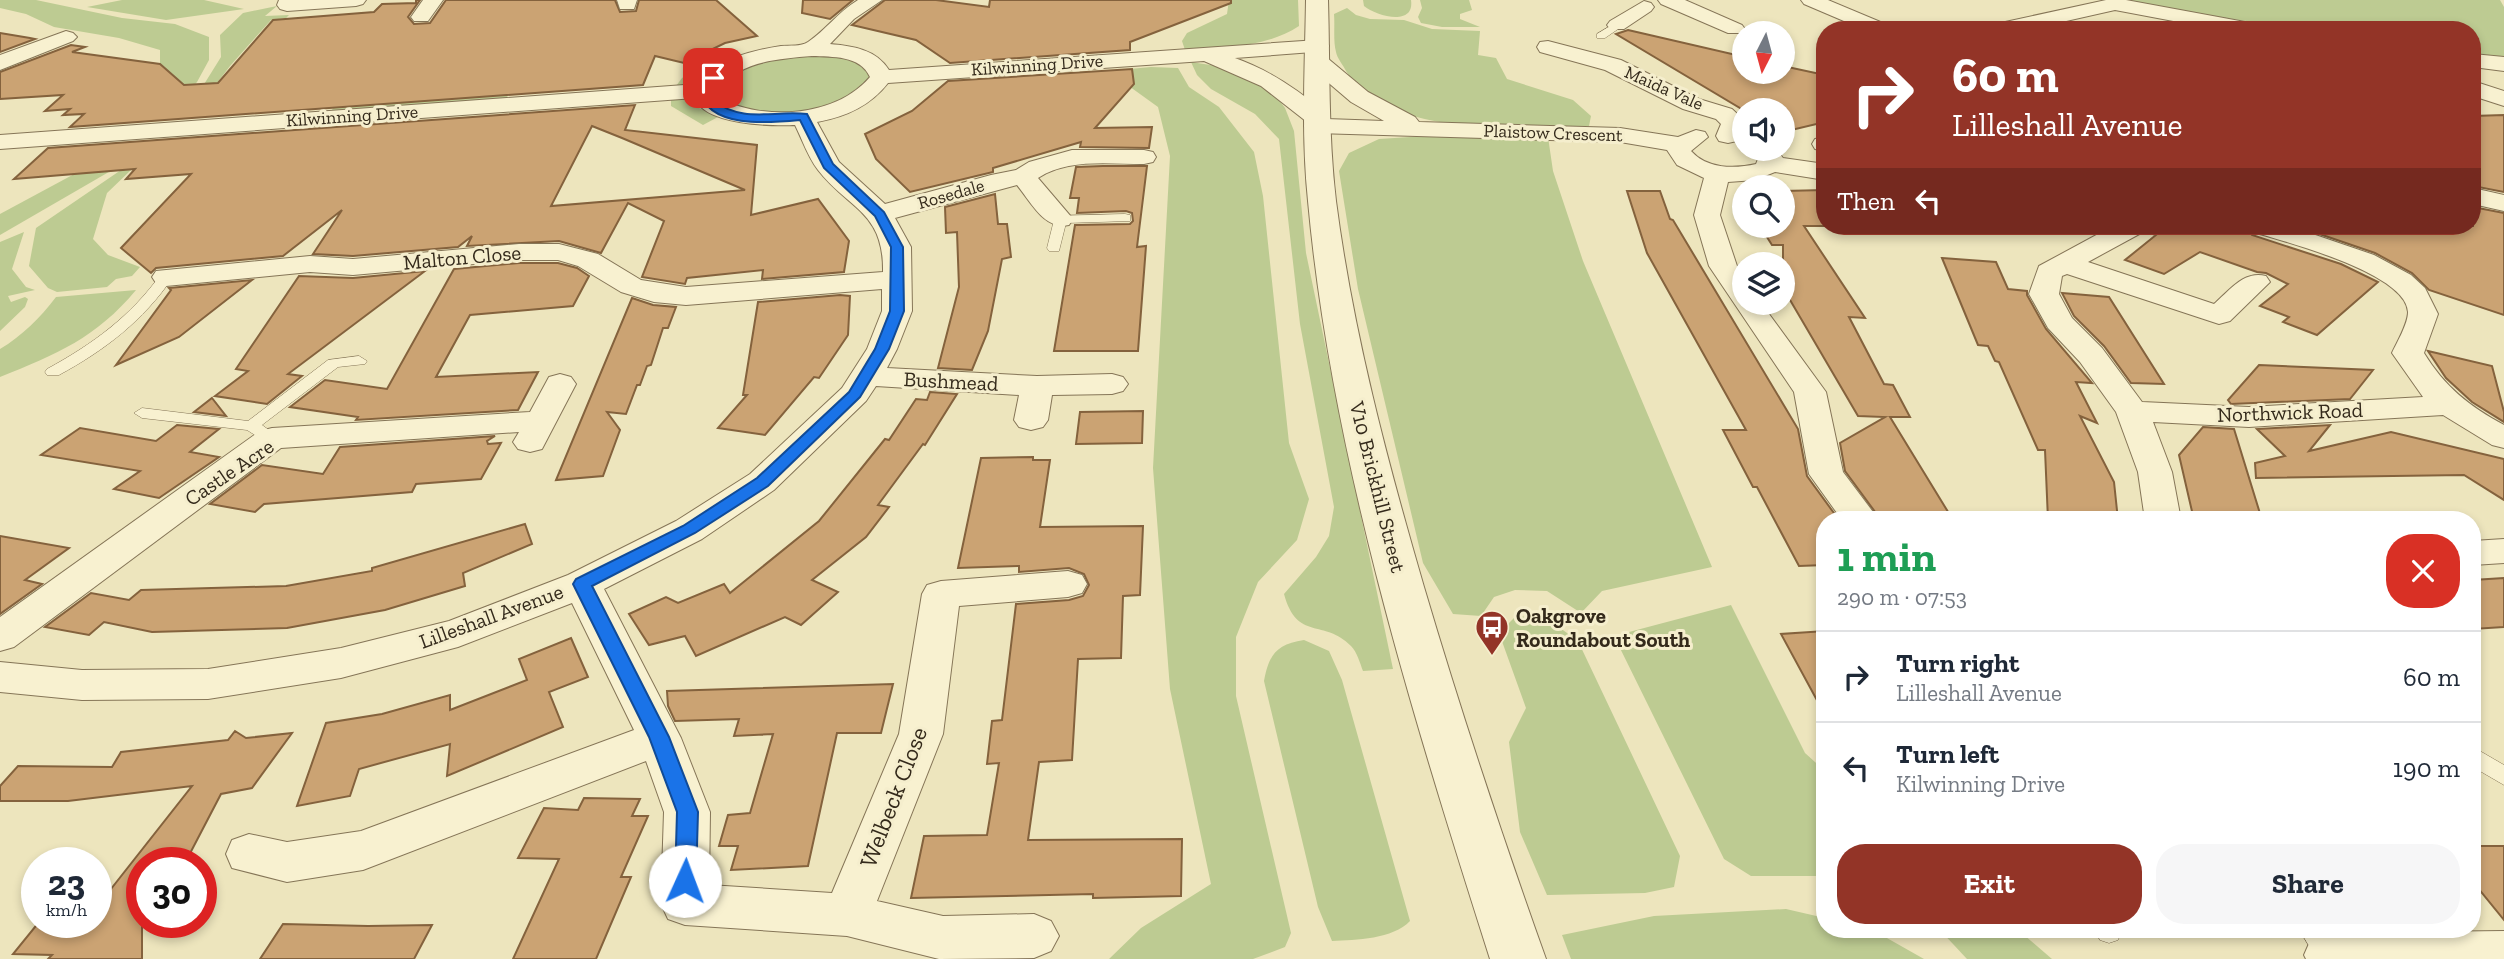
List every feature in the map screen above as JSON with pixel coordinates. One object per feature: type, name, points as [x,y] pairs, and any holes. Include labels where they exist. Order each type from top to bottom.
[{"type":"street","points":[[285,6],[356,0]]},
{"type":"street","points":[[421,17],[433,0]]},
{"type":"street","points":[[812,50],[847,15],[872,0]]},
{"type":"street","name":"V10 Brickhill Street","points":[[1317,0],[1316,121],[1322,199],[1332,277],[1372,473],[1434,703],[1518,959]]},
{"type":"street","points":[[1668,0],[1732,28]]},
{"type":"street","points":[[1811,0],[1861,21]]},
{"type":"street","points":[[2034,21],[2113,2],[2200,21]]},
{"type":"street","points":[[1577,54],[1644,7]]},
{"type":"street","points":[[0,63],[66,37]]},
{"type":"street","name":"Maida Vale","points":[[1548,47],[1613,65],[1691,104],[1724,114],[1732,121]]},
{"type":"street","points":[[812,50],[834,51],[861,57],[878,68],[881,77],[875,89],[859,100],[834,110],[803,117],[742,117],[707,101],[705,90],[713,78],[730,67],[773,54],[812,50]]},
{"type":"street","name":"Kilwinning Drive","points":[[881,77],[1194,54],[1318,54]]},
{"type":"street","name":"Kilwinning Drive","points":[[1194,54],[1257,72],[1281,87],[1316,121]]},
{"type":"street","name":"Plaistow Crescent","points":[[1318,54],[1362,101],[1384,113],[1425,128]]},
{"type":"street","points":[[2481,62],[2504,64]]},
{"type":"street","name":"Kilwinning Drive","points":[[0,142],[705,90]]},
{"type":"street","points":[[2481,90],[2502,95]]},
{"type":"street","name":"Lilleshall Avenue","points":[[0,677],[82,685],[208,684],[341,663],[457,633],[582,584],[689,530],[762,482],[855,394],[882,349],[897,311],[897,247],[880,214],[828,166],[803,117]]},
{"type":"street","name":"Plaistow Crescent","points":[[1316,121],[1620,135],[1681,145]]},
{"type":"street","points":[[1732,138],[1698,136],[1681,145],[1679,151],[1683,158],[1703,169],[1718,173],[1756,172],[1764,161]]},
{"type":"street","name":"Rosedale","points":[[880,214],[1000,180],[1023,177],[1038,167],[1072,157],[1144,157]]},
{"type":"street","points":[[1782,161],[1816,170]]},
{"type":"street","points":[[1718,173],[1707,215],[1723,266],[1732,281]]},
{"type":"street","points":[[1023,177],[1060,219]]},
{"type":"street","points":[[2481,198],[2504,203]]},
{"type":"street","points":[[2116,235],[2049,272],[2044,294],[2059,322],[2091,355],[2132,411],[2155,472],[2162,511]]},
{"type":"street","points":[[2289,235],[2354,258],[2392,277],[2417,296],[2423,314],[2408,353],[2424,382],[2449,405],[2504,438]]},
{"type":"street","name":"Malton Close","points":[[166,277],[310,264],[353,267],[519,252],[559,252],[588,260],[631,286],[654,293],[686,296],[898,279]]},
{"type":"street","points":[[2062,263],[2219,315],[2256,282]]},
{"type":"street","points":[[1754,315],[1810,392],[1826,474],[1854,511]]},
{"type":"street","name":"Bushmead","points":[[865,376],[1037,387],[1112,384]]},
{"type":"street","name":"Castle Acre","points":[[0,637],[262,432],[536,431],[560,384]]},
{"type":"street","points":[[1031,420],[1037,387]]},
{"type":"street","name":"Northwick Road","points":[[2132,411],[2249,417],[2449,405]]},
{"type":"street","points":[[2481,552],[2504,551]]},
{"type":"street","points":[[582,584],[659,737],[687,812],[685,904],[847,915],[943,938],[1034,936]]},
{"type":"street","name":"Welbeck Close","points":[[847,915],[921,734],[941,594],[1068,584]]},
{"type":"street","points":[[249,854],[286,863],[363,850],[659,737]]},
{"type":"street","points":[[2320,942],[2504,953]]},
{"type":"lane","points":[[1055,248],[1060,219],[1125,218]]},
{"type":"lane","name":"Malton Close","points":[[53,372],[90,352],[122,329],[147,305],[166,277]]},
{"type":"lane","points":[[142,412],[262,432],[334,363],[359,361]]},
{"type":"lane","points":[[2481,761],[2504,776]]},
{"type":"green space","points":[[0,0],[36,0],[122,18],[175,24],[209,37],[209,60],[197,82],[173,111],[160,90],[160,50],[119,38],[54,27],[26,14],[0,8]]},
{"type":"green space","points":[[122,0],[204,0],[244,9],[166,20],[87,7]]},
{"type":"green space","points":[[1229,0],[1298,0],[1299,26],[1273,39],[1229,47],[1185,50],[1182,41],[1187,33],[1227,14]]},
{"type":"green space","points":[[1363,0],[1411,0],[1411,8],[1407,14],[1401,16],[1385,16],[1364,6]]},
{"type":"green space","points":[[1420,0],[1469,0],[1472,10],[1460,14],[1460,19],[1480,27],[1442,27],[1421,23],[1418,17],[1422,8]]},
{"type":"green space","points":[[2129,0],[2500,0],[2504,7],[2504,57],[2481,56],[2481,21],[2246,21],[2149,7]]},
{"type":"green space","points":[[277,6],[265,16],[289,15],[271,20],[230,66],[197,109],[188,110],[221,57],[220,35],[243,13]]},
{"type":"green space","points":[[1347,8],[1356,15],[1370,19],[1404,20],[1432,29],[1480,31],[1478,55],[1496,58],[1507,79],[1573,100],[1591,116],[1589,126],[1492,127],[1457,124],[1423,119],[1392,108],[1366,93],[1346,71],[1338,57],[1334,14]]},
{"type":"green space","points":[[817,54],[856,62],[871,78],[841,103],[795,113],[751,112],[721,101],[722,82],[742,68],[779,58]]},
{"type":"green space","points":[[717,57],[728,62],[690,85],[676,86],[682,78]]},
{"type":"green space","points":[[1191,62],[1217,66],[1271,89],[1285,108],[1294,131],[1306,253],[1393,669],[1363,671],[1351,646],[1341,638],[1312,628],[1296,618],[1284,594],[1316,557],[1329,536],[1334,507],[1300,324],[1279,139],[1255,114],[1211,89],[1197,75]]},
{"type":"green space","points":[[1151,67],[1178,68],[1189,87],[1219,107],[1254,152],[1263,196],[1289,443],[1309,499],[1297,540],[1258,582],[1236,637],[1236,696],[1291,933],[1285,947],[1253,959],[1109,959],[1141,928],[1211,884],[1170,689],[1153,468],[1170,156],[1158,107],[1108,71]]},
{"type":"green space","points":[[510,92],[506,99],[330,113],[335,105]]},
{"type":"green space","points":[[671,96],[691,97],[697,107],[718,117],[703,125],[671,106]]},
{"type":"green space","points":[[1441,135],[1548,137],[1553,171],[1583,261],[1712,567],[1602,591],[1581,613],[1547,591],[1515,590],[1494,597],[1481,616],[1453,614],[1423,563],[1358,289],[1339,171],[1349,153],[1379,139]]},
{"type":"green space","points":[[154,148],[107,193],[93,239],[108,255],[140,267],[132,276],[116,279],[107,287],[57,292],[48,288],[29,266],[36,228],[121,170],[143,150]]},
{"type":"green space","points":[[114,169],[0,235],[0,214],[78,172]]},
{"type":"green space","points":[[24,232],[12,269],[26,287],[35,290],[8,296],[11,302],[25,297],[28,299],[25,307],[0,331],[0,242]]},
{"type":"green space","points":[[136,290],[121,307],[90,333],[58,352],[0,377],[0,349],[30,326],[56,297]]},
{"type":"green space","points":[[1731,605],[1805,753],[1816,763],[1816,876],[1751,876],[1724,859],[1614,636]]},
{"type":"green space","points":[[1517,615],[1556,625],[1578,641],[1680,856],[1674,887],[1645,893],[1547,895],[1520,832],[1509,742],[1526,708],[1499,633]]},
{"type":"green space","points":[[1304,640],[1329,651],[1342,680],[1410,921],[1384,935],[1332,941],[1318,907],[1264,681],[1276,652],[1287,644]]},
{"type":"green space","points":[[1786,909],[1816,916],[1816,938],[1887,938],[1924,959],[1571,959],[1562,935],[1654,916]]},
{"type":"green space","points":[[1947,938],[2028,938],[2052,959],[1967,959]]},
{"type":"building","points":[[416,0],[420,0],[408,17],[414,24],[430,23],[446,0],[615,0],[620,12],[636,11],[639,0],[716,0],[757,36],[725,43],[684,63],[655,56],[643,85],[70,127],[84,114],[63,115],[70,109],[45,111],[63,95],[0,99],[0,72],[71,45],[85,47],[72,52],[160,64],[184,85],[218,83],[273,20],[374,12],[382,4],[416,3]]},
{"type":"building","points":[[803,0],[853,0],[830,19],[802,13]]},
{"type":"building","points":[[885,0],[936,0],[989,7],[990,0],[1231,0],[1231,3],[1130,42],[1130,50],[950,63],[916,40],[852,25]]},
{"type":"building","points":[[1628,30],[1732,54],[1732,84],[1796,84],[1796,69],[1816,73],[1816,124],[1795,129],[1795,98],[1732,98],[1732,103],[1616,34]]},
{"type":"building","points":[[0,33],[30,38],[35,39],[0,52]]},
{"type":"building","points":[[1132,69],[1134,84],[1095,128],[1152,127],[1149,148],[1080,147],[1081,142],[993,168],[993,172],[910,192],[876,159],[865,134],[912,111],[948,81]]},
{"type":"building","points":[[635,105],[625,130],[757,145],[751,215],[818,199],[849,241],[844,272],[762,279],[763,270],[687,278],[685,284],[642,277],[664,221],[628,203],[601,253],[559,241],[467,246],[472,236],[458,247],[353,256],[313,254],[342,210],[283,256],[156,268],[151,273],[121,248],[191,174],[126,179],[135,169],[14,179],[48,148]],"holes":[[[592,126],[745,190],[551,206]]]},
{"type":"building","points":[[2504,115],[2504,192],[2481,188],[2481,116]]},
{"type":"building","points":[[1147,166],[1137,247],[1146,246],[1138,351],[1054,351],[1075,225],[1130,224],[1133,221],[1132,213],[1126,211],[1077,213],[1079,198],[1070,198],[1076,167]]},
{"type":"building","points":[[1816,190],[1816,226],[1804,226],[1865,318],[1849,317],[1884,384],[1893,385],[1910,417],[1890,417],[1947,511],[1874,511],[1845,471],[1840,443],[1885,417],[1858,416],[1795,308],[1795,252],[1783,252],[1783,245],[1772,245],[1768,238],[1795,238],[1795,191]]},
{"type":"building","points":[[1627,191],[1660,191],[1670,219],[1798,429],[1807,476],[1832,511],[1816,511],[1816,565],[1799,566],[1757,487],[1753,487],[1723,430],[1746,430],[1647,253]]},
{"type":"building","points":[[995,194],[998,224],[1007,224],[1011,257],[1002,259],[988,331],[972,370],[938,368],[959,287],[957,232],[946,233],[945,207]]},
{"type":"building","points":[[2481,209],[2504,213],[2504,315],[2429,290],[2412,273],[2375,253],[2322,235],[2481,235]]},
{"type":"building","points":[[2156,235],[2252,235],[2341,264],[2378,282],[2317,335],[2283,322],[2289,317],[2260,306],[2288,284],[2266,273],[2200,252],[2164,274],[2125,260]]},
{"type":"building","points":[[1942,258],[1996,262],[2008,289],[2027,291],[2046,329],[2092,383],[2076,382],[2097,423],[2080,416],[2114,482],[2117,511],[2048,511],[2045,450],[2038,450],[1999,362],[1995,361],[1988,346],[1978,345]]},
{"type":"building","points":[[519,263],[558,263],[577,268],[589,276],[573,306],[470,315],[436,377],[538,372],[518,410],[356,420],[358,417],[290,407],[325,380],[387,389],[454,269]]},
{"type":"building","points":[[425,271],[288,374],[302,376],[267,404],[215,396],[248,371],[236,369],[299,276],[353,278]]},
{"type":"building","points":[[252,280],[179,337],[116,365],[171,290],[169,288]]},
{"type":"building","points":[[2062,293],[2109,297],[2164,384],[2131,383],[2104,346],[2074,316]]},
{"type":"building","points":[[850,296],[848,335],[819,378],[814,377],[765,435],[718,428],[747,395],[743,395],[758,302]]},
{"type":"building","points":[[632,298],[653,305],[676,307],[668,328],[663,328],[651,365],[647,366],[640,385],[637,385],[626,414],[607,412],[620,430],[603,476],[556,480]]},
{"type":"building","points":[[2428,351],[2492,366],[2504,422],[2472,402],[2446,378]]},
{"type":"building","points":[[2259,365],[2373,370],[2350,399],[2231,404],[2228,400]]},
{"type":"building","points":[[930,392],[957,394],[925,445],[923,444],[878,505],[889,507],[866,537],[812,580],[838,592],[801,625],[785,617],[696,656],[685,636],[649,645],[629,614],[666,597],[678,603],[724,584],[730,593],[819,521],[885,439],[889,440],[916,399],[927,400]]},
{"type":"building","points":[[212,398],[226,416],[194,412]]},
{"type":"building","points":[[1143,411],[1142,443],[1076,444],[1080,412]]},
{"type":"building","points":[[177,425],[219,429],[190,452],[219,457],[159,498],[114,489],[140,471],[41,455],[80,428],[156,441]]},
{"type":"building","points":[[2330,425],[2309,451],[2391,432],[2504,459],[2504,500],[2464,475],[2256,478],[2255,463],[2285,456],[2257,429]]},
{"type":"building","points":[[2203,427],[2234,429],[2259,511],[2192,511],[2179,455]]},
{"type":"building","points":[[495,436],[487,441],[488,444],[501,443],[481,479],[416,484],[412,492],[264,504],[255,512],[210,504],[262,465],[323,474],[340,447]]},
{"type":"building","points":[[1033,457],[1033,460],[1050,460],[1040,527],[1143,526],[1140,595],[1123,596],[1121,658],[1078,659],[1072,760],[1039,762],[1028,840],[1182,839],[1181,896],[1093,898],[1093,894],[911,898],[924,836],[987,835],[999,763],[987,764],[992,721],[1002,720],[1016,604],[1069,600],[1083,596],[1089,585],[1084,574],[1069,568],[1019,572],[1019,566],[958,568],[981,458]]},
{"type":"building","points":[[525,524],[532,544],[463,573],[465,586],[385,610],[287,628],[152,632],[104,622],[89,635],[45,627],[91,593],[129,600],[141,590],[286,586],[372,571],[372,568]]},
{"type":"building","points":[[0,536],[69,548],[25,580],[42,584],[0,614]]},
{"type":"building","points":[[2504,578],[2504,627],[2481,628],[2481,579]]},
{"type":"building","points":[[1816,632],[1816,698],[1781,634]]},
{"type":"building","points":[[571,638],[588,677],[549,692],[563,727],[447,776],[450,744],[359,769],[350,796],[297,806],[326,723],[382,714],[450,695],[450,710],[527,680],[519,659]]},
{"type":"building","points":[[893,684],[881,733],[837,733],[808,866],[731,870],[738,846],[719,846],[728,815],[750,813],[773,734],[734,736],[739,719],[675,721],[668,706],[667,691]]},
{"type":"building","points":[[235,731],[246,738],[292,733],[252,788],[221,794],[193,847],[144,847],[192,786],[68,801],[0,801],[0,786],[18,766],[112,767],[121,752],[228,740]]},
{"type":"building","points":[[584,798],[640,799],[632,816],[648,816],[621,877],[631,877],[596,959],[513,959],[559,859],[518,858],[544,808],[578,810]]},
{"type":"building","points":[[2481,846],[2504,846],[2504,920],[2481,892]]},
{"type":"building","points":[[126,870],[126,938],[142,938],[142,959],[48,959],[52,955],[13,954],[26,938],[112,938],[112,888]]},
{"type":"building","points":[[283,924],[432,925],[414,959],[260,959]]},
{"type":"place","name":"Oakgrove Roundabout South","points":[[1492,657]]},
{"type":"route","points":[[685,881],[687,812],[659,737],[582,584],[689,530],[762,482],[855,394],[882,349],[897,311],[897,247],[880,214],[828,166],[803,117],[742,117],[720,111],[707,101],[705,90],[713,78]]}]
